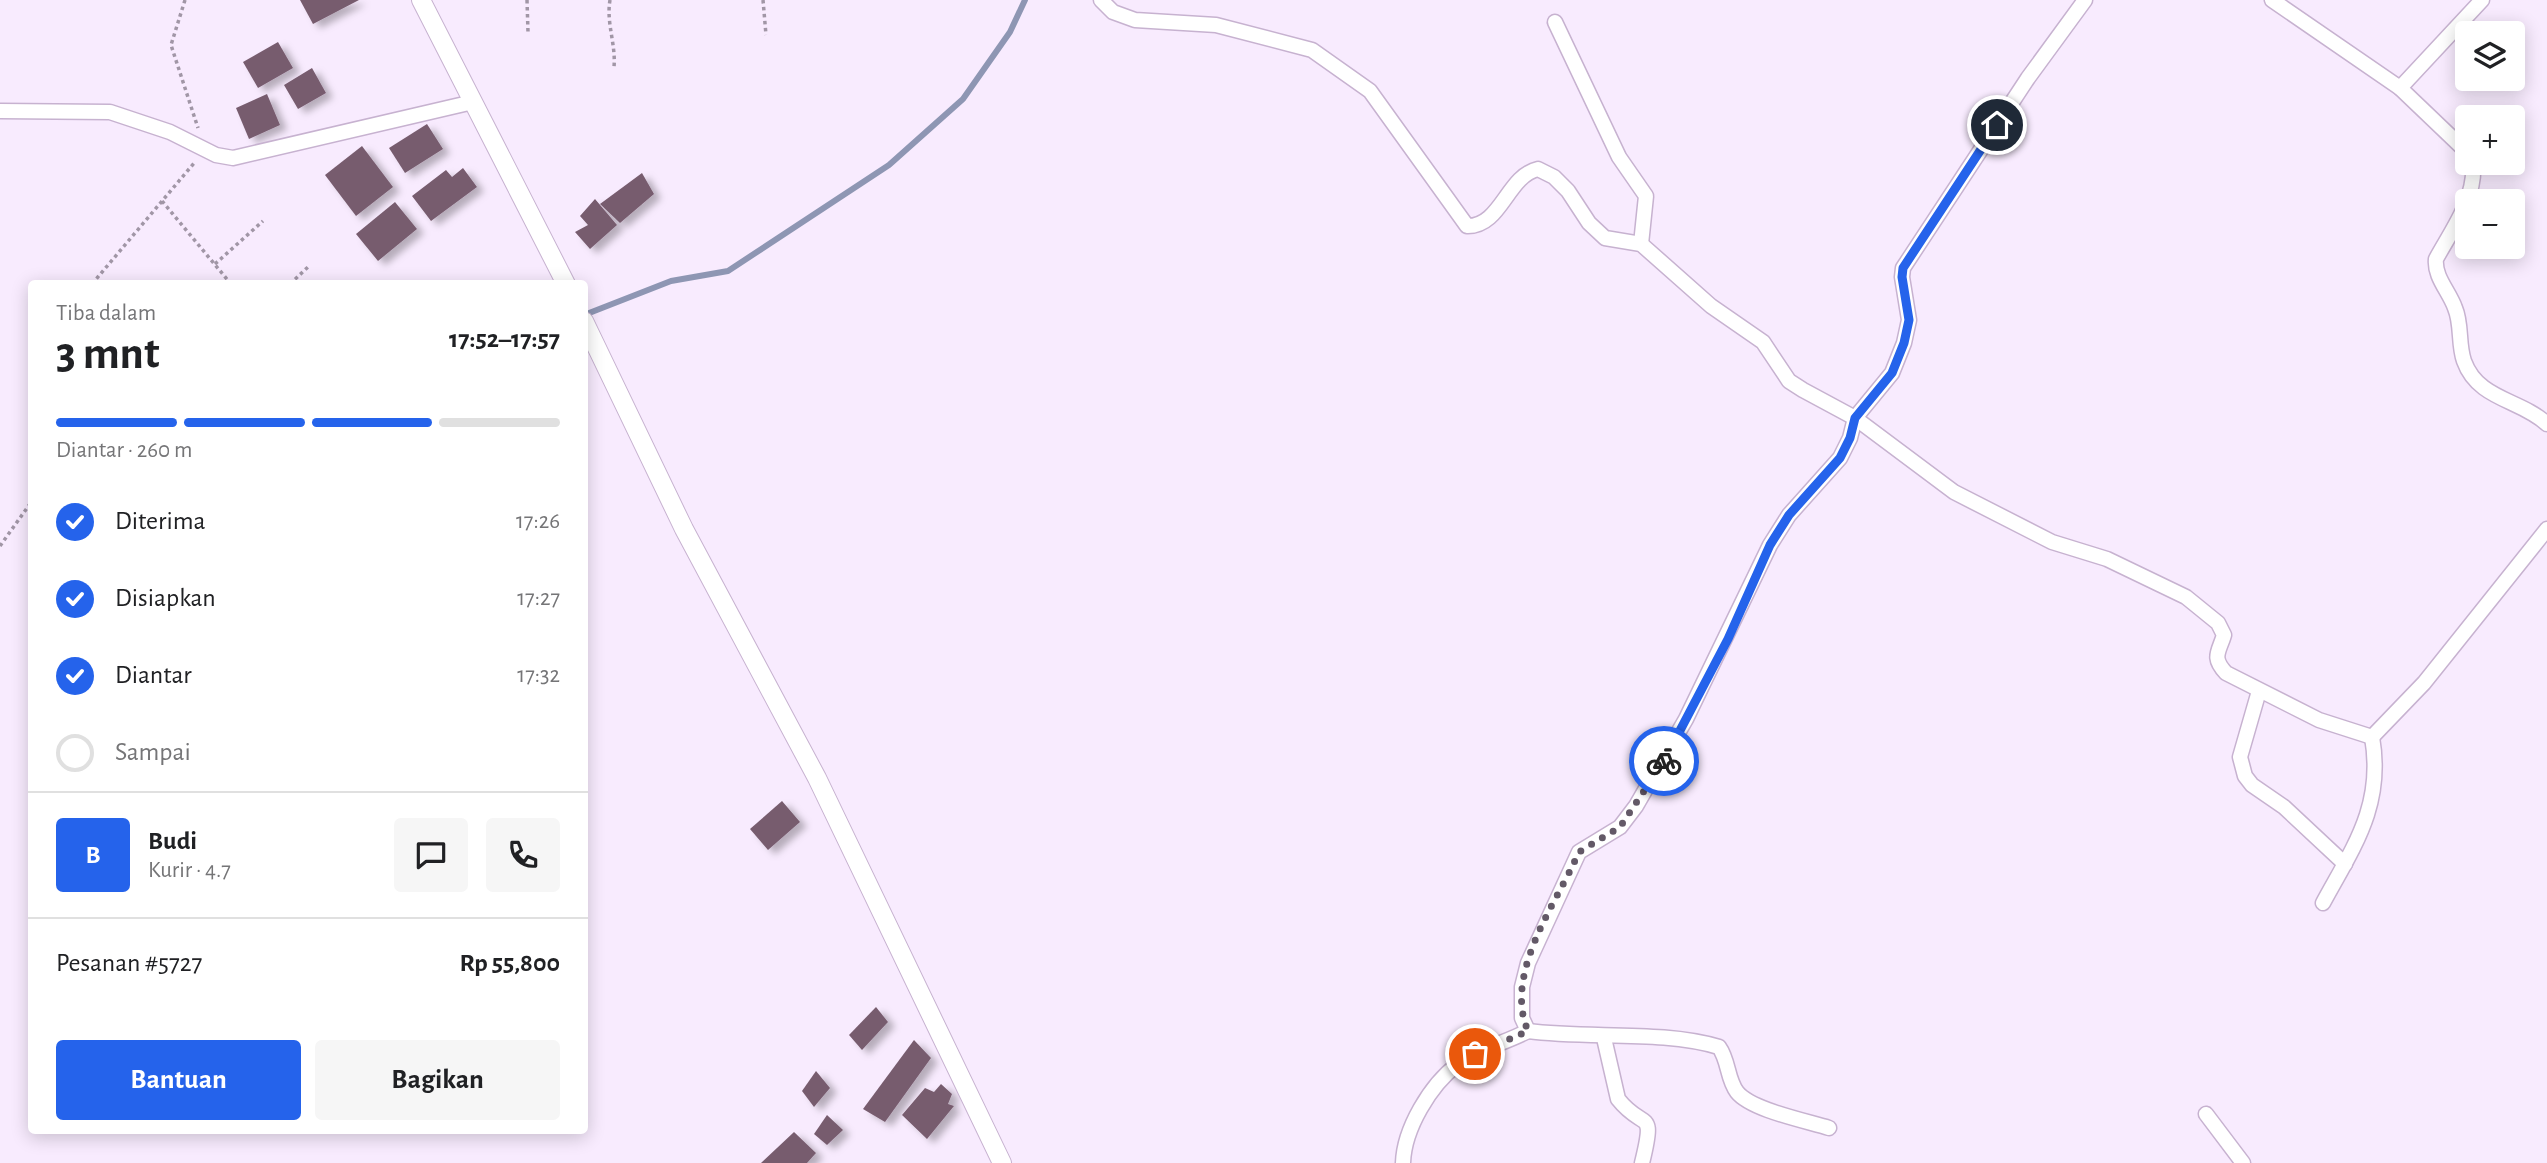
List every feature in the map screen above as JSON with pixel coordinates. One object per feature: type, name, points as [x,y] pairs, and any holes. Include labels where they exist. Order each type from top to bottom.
[{"type":"street","points":[[421,0],[564,280]]},
{"type":"street","points":[[1101,0],[1113,12],[1135,20],[1216,25],[1312,50],[1370,92],[1467,226],[1484,222],[1507,193],[1531,171],[1538,169],[1554,177],[1589,223],[1605,238],[1641,244],[1711,306],[1763,342],[1789,381],[1855,418],[1954,492],[2052,542],[2107,559],[2186,597],[2218,623],[2224,635],[2216,652],[2217,664],[2226,673],[2319,720],[2372,737]]},
{"type":"street","points":[[1528,1031],[1522,1018],[1522,987],[1528,963],[1579,852],[1620,827],[1665,759],[1728,639],[1770,545],[1789,515],[1840,458],[1850,438],[1855,418],[1892,373],[1904,343],[1909,320],[1903,268],[2028,78],[2085,0]]},
{"type":"street","points":[[2272,0],[2400,88],[2455,141]]},
{"type":"street","points":[[2400,88],[2482,0]]},
{"type":"street","points":[[1555,22],[1619,157],[1646,196],[1641,244]]},
{"type":"street","points":[[0,111],[110,112],[170,132],[206,150],[233,158],[252,156],[473,102]]},
{"type":"street","points":[[2474,175],[2470,197],[2436,259],[2435,268],[2455,307],[2463,358],[2477,384],[2492,395],[2536,414],[2547,424]]},
{"type":"street","points":[[588,329],[731,622],[817,778],[1002,1163]]},
{"type":"street","points":[[2372,737],[2424,683],[2547,529]]},
{"type":"street","points":[[2259,691],[2240,757],[2245,776],[2252,785],[2284,807],[2344,864]]},
{"type":"street","points":[[2323,903],[2369,815],[2376,768],[2372,737]]},
{"type":"street","points":[[1403,1163],[1404,1145],[1410,1129],[1436,1088],[1456,1066],[1528,1031],[1604,1038],[1667,1039],[1719,1046],[1729,1067],[1732,1083],[1749,1102],[1829,1128]]},
{"type":"street","points":[[1604,1038],[1618,1099],[1645,1119],[1649,1129],[1642,1163]]},
{"type":"street","points":[[2206,1114],[2243,1163]]},
{"type":"path","points":[[95,280],[206,150],[171,45],[185,0]]},
{"type":"path","points":[[527,0],[528,32]]},
{"type":"path","points":[[610,0],[610,31],[616,47],[614,67]]},
{"type":"path","points":[[763,0],[766,35]]},
{"type":"path","points":[[162,201],[228,280]]},
{"type":"path","points":[[215,264],[263,221]]},
{"type":"path","points":[[294,280],[309,266]]},
{"type":"path","points":[[0,546],[28,507]]},
{"type":"building","points":[[300,0],[359,0],[313,24]]},
{"type":"building","points":[[278,42],[293,68],[258,88],[243,62]]},
{"type":"building","points":[[312,68],[326,93],[298,109],[284,85]]},
{"type":"building","points":[[267,94],[280,125],[249,139],[236,108]]},
{"type":"building","points":[[427,124],[443,149],[405,173],[389,148]]},
{"type":"building","points":[[362,146],[393,187],[356,216],[325,175]]},
{"type":"building","points":[[463,168],[477,187],[431,221],[412,196],[446,170],[452,177]]},
{"type":"building","points":[[642,173],[654,194],[620,223],[600,204]]},
{"type":"building","points":[[595,199],[617,225],[590,249],[575,232],[588,225],[580,216]]},
{"type":"building","points":[[395,202],[417,229],[378,261],[356,234]]},
{"type":"building","points":[[782,801],[800,822],[768,850],[750,829]]},
{"type":"building","points":[[876,1007],[888,1022],[862,1050],[849,1035]]},
{"type":"building","points":[[914,1040],[931,1058],[885,1122],[863,1109]]},
{"type":"building","points":[[816,1071],[830,1088],[814,1107],[802,1091]]},
{"type":"building","points":[[941,1084],[952,1094],[948,1104],[954,1106],[927,1139],[902,1115],[925,1088],[934,1092]]},
{"type":"building","points":[[827,1115],[843,1130],[827,1145],[814,1134]]},
{"type":"building","points":[[794,1132],[816,1153],[807,1163],[761,1163]]},
{"type":"waterway","points":[[588,313],[671,281],[728,271],[889,165],[963,99],[1010,32],[1025,0]]},
{"type":"way so far","points":[[1475,1054],[1528,1031],[1522,1018],[1522,987],[1528,963],[1579,852],[1620,827],[1664,761]]},
{"type":"route","points":[[1664,761],[1728,639],[1770,545],[1789,515],[1840,458],[1850,438],[1855,418],[1892,373],[1904,343],[1909,320],[1903,268],[1997,125]]}]
